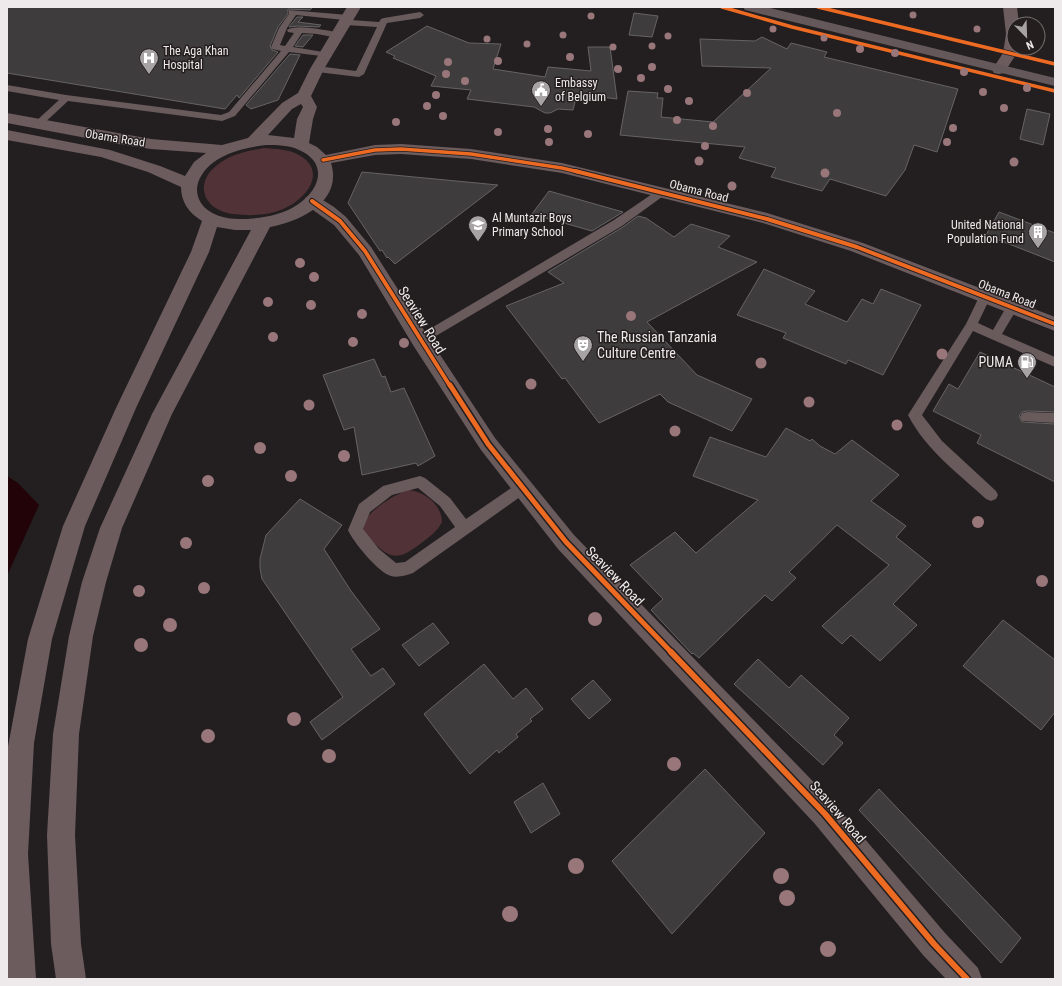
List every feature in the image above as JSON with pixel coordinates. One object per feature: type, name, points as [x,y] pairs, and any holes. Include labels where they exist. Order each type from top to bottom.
[{"type":"highway","points":[[750,7],[1002,64],[1055,71]]},
{"type":"highway","points":[[791,7],[1002,64],[1055,82]]},
{"type":"main road","points":[[1002,64],[1010,54],[1013,34],[1010,7]]},
{"type":"main road","points":[[253,142],[287,106],[304,96],[349,16]]},
{"type":"main road","points":[[301,145],[310,107],[304,96]]},
{"type":"main road","name":"Obama Road","points":[[7,118],[131,141],[224,150]]},
{"type":"main road","name":"Obama Road","points":[[7,135],[104,153],[154,169],[189,184]]},
{"type":"main road","points":[[278,140],[301,145],[317,154],[323,160],[327,176],[325,185],[320,193],[312,202],[291,215],[264,223],[235,225],[211,219],[202,214],[190,200],[188,192],[193,174],[211,157],[224,150],[253,142],[278,140]]},
{"type":"main road","name":"Obama Road","points":[[323,160],[375,150],[401,149],[471,154],[562,168],[767,219],[857,246],[1055,324]]},
{"type":"main road","points":[[20,979],[14,854],[21,743],[40,639],[74,526],[126,408],[200,252],[211,219]]},
{"type":"main road","points":[[71,979],[66,944],[61,835],[66,734],[81,636],[94,582],[111,528],[162,414],[245,256],[264,223]]},
{"type":"street","name":"Seaview Road","points":[[312,202],[328,211],[355,238],[364,250],[420,340],[488,444],[566,542],[826,814],[934,944],[966,979]]},
{"type":"lane","points":[[275,47],[300,10]]},
{"type":"lane","points":[[275,47],[283,28],[292,17],[292,12],[300,10],[349,16],[382,25]]},
{"type":"lane","points":[[318,69],[360,74],[384,21],[420,15]]},
{"type":"lane","points":[[287,30],[317,31],[338,35]]},
{"type":"lane","points":[[7,88],[66,98],[222,118],[232,114],[287,49],[300,30]]},
{"type":"lane","points":[[275,47],[326,56]]},
{"type":"lane","points":[[38,124],[66,98]]},
{"type":"lane","points":[[420,340],[618,223],[662,192]]},
{"type":"lane","points":[[985,296],[971,325],[915,415],[917,422],[928,436],[991,495]]},
{"type":"lane","points":[[995,336],[1012,307]]},
{"type":"lane","points":[[971,325],[1055,362]]},
{"type":"lane","points":[[1027,417],[1055,418]]},
{"type":"lane","points":[[465,529],[445,502],[420,482],[388,490],[364,508],[355,530],[374,554],[393,570],[408,568],[465,529],[522,488]]},
{"type":"shaded area","points":[[264,148],[289,151],[297,154],[307,161],[312,168],[313,176],[311,184],[300,198],[283,209],[258,215],[239,215],[223,212],[209,203],[205,196],[205,181],[209,173],[216,166],[233,156]]},
{"type":"shaded area","points":[[7,476],[18,483],[39,505],[7,576]]},
{"type":"shaded area","points":[[409,490],[421,493],[432,500],[439,510],[442,522],[438,529],[407,553],[396,556],[391,555],[380,548],[368,537],[364,532],[363,527],[369,516],[382,504],[396,495]]},
{"type":"building","name":"The Aga Khan Hospital","points":[[7,7],[313,7],[310,10],[288,9],[288,14],[278,27],[270,46],[272,50],[278,52],[239,98],[237,95],[225,109],[7,73]]},
{"type":"building","points":[[634,13],[658,16],[652,37],[629,35]]},
{"type":"building","points":[[297,17],[303,17],[298,22],[321,25],[319,27],[289,27]]},
{"type":"building","points":[[427,26],[469,43],[501,44],[493,69],[545,77],[548,67],[591,71],[588,47],[610,47],[617,99],[577,94],[573,110],[558,109],[550,113],[545,113],[534,107],[467,99],[471,90],[431,86],[436,76],[393,58],[395,56],[386,52]]},
{"type":"building","points":[[303,35],[313,35],[303,47],[295,46]]},
{"type":"building","points":[[762,37],[787,49],[791,43],[827,52],[824,57],[958,89],[937,152],[914,145],[905,170],[886,196],[830,179],[822,191],[771,177],[776,168],[739,158],[745,147],[620,135],[628,91],[658,93],[657,98],[663,98],[661,117],[713,122],[771,68],[702,66],[700,39],[755,41]]},
{"type":"building","points":[[290,54],[300,55],[278,100],[251,109],[246,105]]},
{"type":"building","points":[[1027,109],[1050,114],[1043,145],[1020,139]]},
{"type":"building","points":[[362,172],[498,185],[395,264],[388,257],[387,258],[382,250],[380,251],[348,203]]},
{"type":"building","points":[[549,191],[623,212],[592,231],[532,214]]},
{"type":"building","name":"United National Population Fund","points":[[999,212],[1055,233],[1055,262],[986,235]]},
{"type":"building","points":[[638,216],[646,218],[674,237],[691,224],[730,236],[718,247],[757,262],[647,322],[697,375],[752,399],[732,431],[668,402],[660,394],[599,423],[565,378],[562,379],[506,306],[564,283],[548,272],[623,227]]},
{"type":"building","points":[[764,269],[815,291],[805,304],[847,322],[862,299],[873,304],[881,289],[921,305],[883,375],[848,360],[846,364],[783,338],[786,333],[737,315]]},
{"type":"building","points":[[980,352],[1055,387],[1055,412],[1027,411],[1022,412],[1019,416],[1022,422],[1055,424],[1055,482],[977,443],[981,435],[933,411],[949,384],[958,389]]},
{"type":"building","points":[[374,359],[382,377],[385,376],[391,392],[404,388],[435,456],[418,466],[416,463],[362,475],[354,427],[344,430],[323,375]]},
{"type":"building","points":[[786,428],[810,441],[812,439],[820,446],[835,454],[852,440],[899,475],[871,501],[906,526],[896,537],[931,565],[893,604],[917,625],[880,661],[851,635],[842,644],[822,626],[889,565],[837,525],[789,572],[796,578],[772,601],[765,595],[699,658],[693,653],[692,654],[651,610],[663,599],[630,565],[675,532],[696,553],[758,500],[693,476],[710,437],[766,457]]},
{"type":"building","points":[[300,499],[342,525],[324,549],[351,591],[380,629],[351,649],[371,676],[383,668],[395,684],[322,740],[310,722],[343,697],[262,579],[260,568],[260,559],[266,535]]},
{"type":"building","points":[[1003,620],[1055,660],[1055,712],[1041,730],[963,666]]},
{"type":"building","points":[[433,623],[449,643],[419,666],[402,645]]},
{"type":"building","points":[[758,659],[789,688],[801,675],[849,718],[834,735],[843,743],[823,765],[734,684]]},
{"type":"building","points":[[484,664],[513,699],[526,688],[543,709],[530,719],[532,721],[516,734],[518,737],[499,753],[497,750],[470,774],[424,714]]},
{"type":"building","points":[[593,680],[611,700],[589,719],[571,699]]},
{"type":"building","points":[[705,769],[765,833],[672,934],[612,861]]},
{"type":"building","points":[[543,783],[560,814],[531,833],[514,802]]},
{"type":"building","points":[[879,789],[1021,938],[1001,963],[859,810]]},
{"type":"cycle path","points":[[722,7],[792,27],[1055,91]]},
{"type":"cycle path","points":[[818,7],[1055,64]]},
{"type":"cycle path","points":[[323,160],[375,150],[401,149],[471,154],[562,168],[767,219],[857,247],[1055,324]]},
{"type":"cycle path","points":[[312,201],[340,221],[365,251],[420,340],[488,444],[566,542],[825,814],[934,944],[967,979]]},
{"type":"place","name":"The Aga Khan Hospital","points":[[149,75]]},
{"type":"place","name":"Embassy of Belgium","points":[[541,107]]},
{"type":"place","name":"Al Muntazir Boys Primary School","points":[[478,242]]},
{"type":"place","name":"United National Population Fund","points":[[1038,249]]},
{"type":"place","name":"The Russian Tanzania Culture Centre","points":[[583,362]]},
{"type":"place","name":"PUMA","points":[[1027,379]]}]
